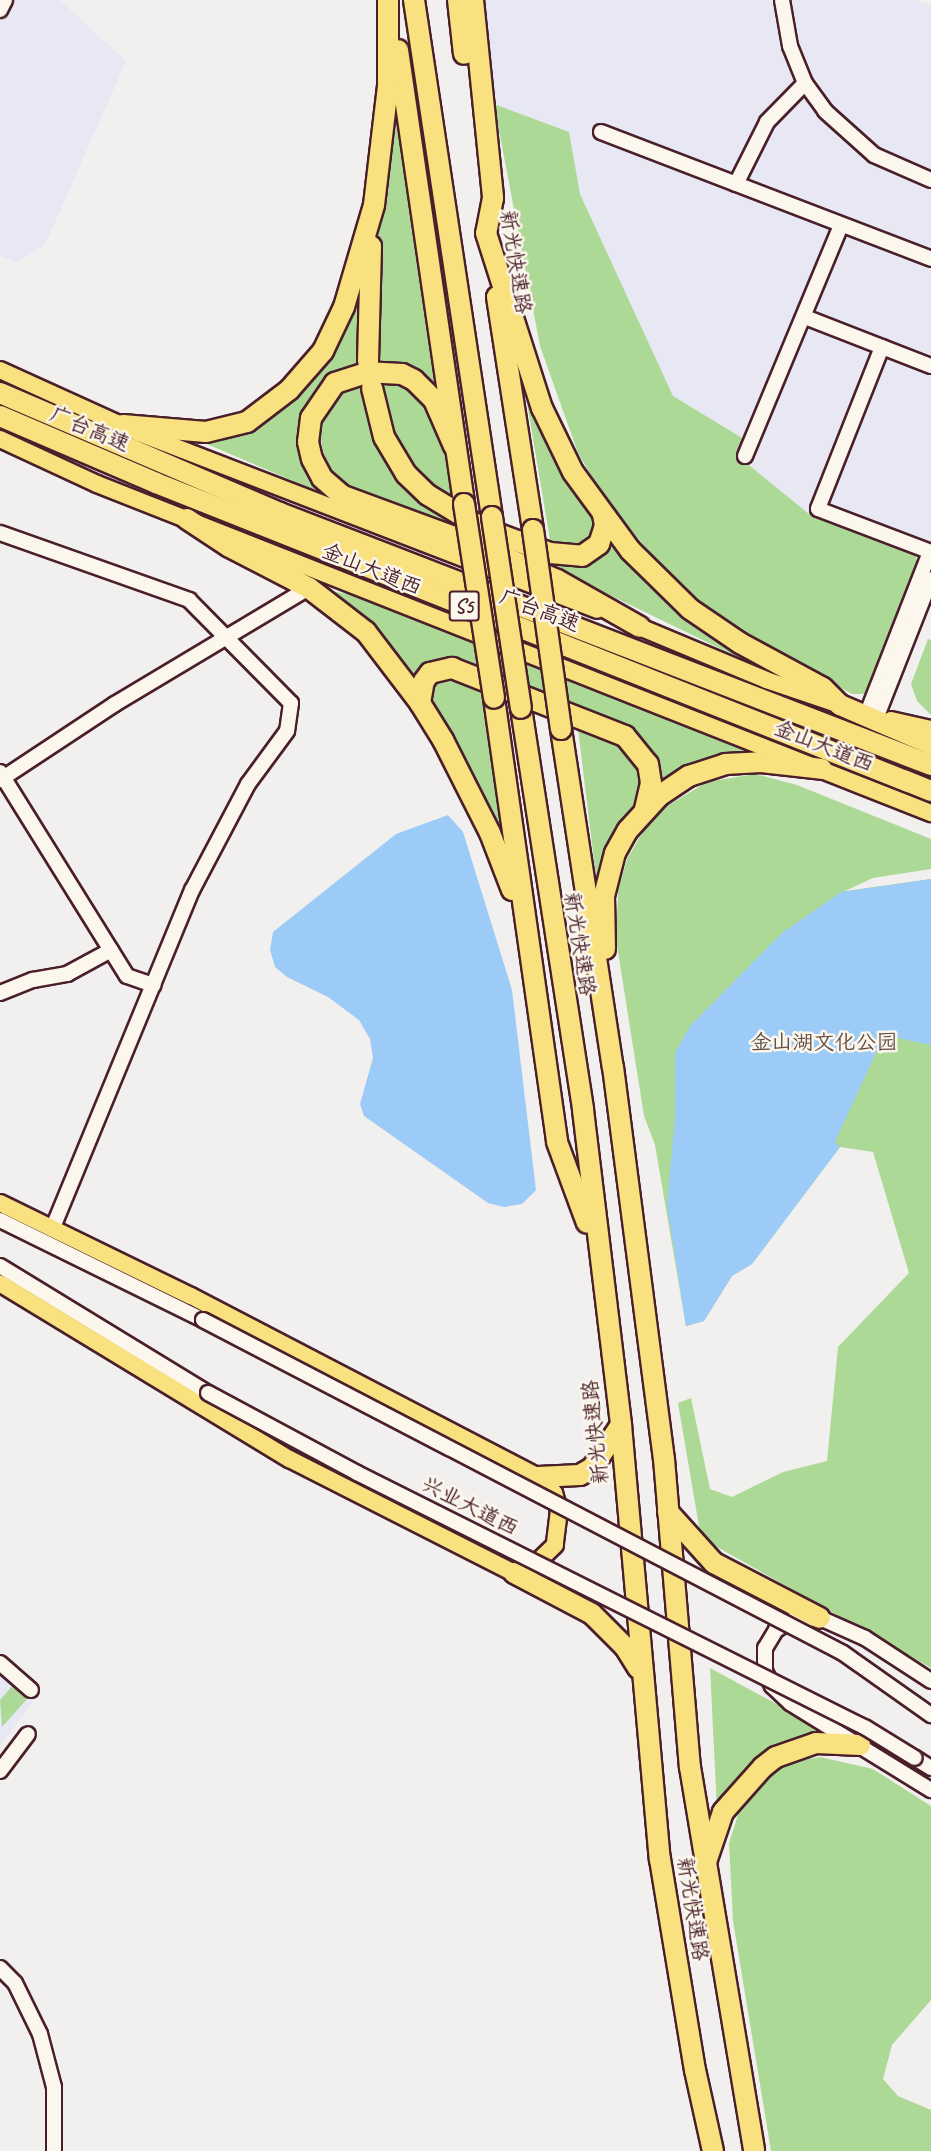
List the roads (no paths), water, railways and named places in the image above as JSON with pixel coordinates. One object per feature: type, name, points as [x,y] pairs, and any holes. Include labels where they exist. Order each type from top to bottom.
[{"type":"highway","points":[[368,361],[367,290],[388,86],[389,0]]},
{"type":"highway","points":[[389,0],[454,446],[494,698],[557,1142],[597,1251]]},
{"type":"highway","name":"新光快速路","points":[[414,0],[583,1110],[597,1251],[621,1425],[660,1859],[695,2070],[713,2151]]},
{"type":"highway","name":"新光快速路","points":[[458,0],[486,233],[533,530],[629,1191],[668,1512],[690,1767],[704,1867],[754,2151]]},
{"type":"highway","points":[[473,0],[493,198],[486,233],[542,408],[573,472],[603,515],[650,571],[690,609],[740,644],[823,688],[840,705],[931,744]]},
{"type":"highway","points":[[123,425],[206,432],[247,422],[289,390],[323,351],[334,331],[374,205]]},
{"type":"highway","points":[[454,446],[434,400],[414,380],[402,374],[369,372],[335,384],[321,398],[311,418],[308,442],[312,459],[322,478],[343,496],[547,576],[640,627]]},
{"type":"highway","points":[[372,388],[384,437],[406,474],[428,495],[482,528],[550,553],[582,556],[599,544],[604,525],[603,515]]},
{"type":"highway","name":"广台高速","points":[[0,393],[280,513],[931,765]]},
{"type":"highway","name":"广台高速","points":[[0,416],[189,496],[931,791]]},
{"type":"highway","points":[[187,519],[228,546],[309,588],[366,632],[420,703],[490,832],[526,933]]},
{"type":"highway","points":[[420,703],[424,681],[430,673],[452,668],[625,736],[648,764],[651,783],[645,810]]},
{"type":"highway","points":[[629,1191],[630,1124],[605,944],[604,896],[615,853],[645,810],[674,784],[707,768],[752,762],[822,769]]},
{"type":"highway","points":[[538,1477],[580,1475],[592,1468],[621,1425]]},
{"type":"highway","points":[[668,1512],[714,1563],[820,1618]]},
{"type":"highway","points":[[514,1573],[592,1614],[626,1647],[642,1676]]},
{"type":"highway","points":[[704,1867],[723,1812],[763,1767],[794,1749],[816,1743],[860,1745]]},
{"type":"main road","name":"金山大道西","points":[[0,370],[123,425],[640,627],[756,676],[872,715],[931,729]]},
{"type":"main road","name":"金山大道西","points":[[0,439],[97,484],[931,813]]},
{"type":"main road","points":[[0,1203],[191,1296],[538,1477],[554,1493],[559,1510],[555,1545],[529,1569],[514,1573],[289,1459],[0,1283]]},
{"type":"street","points":[[0,10],[5,0]]},
{"type":"street","points":[[782,0],[790,46],[805,83],[825,111],[856,142],[899,168],[931,180]]},
{"type":"street","points":[[736,184],[767,122],[805,83]]},
{"type":"street","points":[[602,132],[931,259]]},
{"type":"street","points":[[745,456],[805,317],[841,225]]},
{"type":"street","points":[[805,317],[931,366]]},
{"type":"street","points":[[872,715],[930,552],[818,509],[882,346]]},
{"type":"street","points":[[0,533],[189,600],[291,703],[287,731],[248,784],[222,829],[153,986],[52,1229]]},
{"type":"street","points":[[872,715],[931,579]]},
{"type":"street","points":[[153,986],[127,976],[1,777],[115,704],[309,588]]},
{"type":"street","points":[[0,993],[33,980],[67,974],[111,950]]},
{"type":"street","name":"兴业大道西","points":[[0,1220],[202,1320],[843,1653],[931,1715]]},
{"type":"street","name":"兴业大道西","points":[[0,1266],[208,1393],[357,1473],[866,1728],[931,1768]]},
{"type":"street","points":[[931,1681],[865,1638],[820,1618],[792,1620],[776,1630],[765,1648],[765,1671],[772,1686],[790,1703],[931,1790]]},
{"type":"street","points":[[0,1663],[31,1690]]},
{"type":"street","points":[[0,1771],[28,1734]]},
{"type":"street","points":[[0,1968],[15,1983],[40,2034],[54,2087],[54,2151]]},
{"type":"water","points":[[448,815],[463,832],[512,990],[536,1190],[522,1204],[504,1207],[488,1203],[364,1116],[360,1104],[373,1058],[370,1039],[359,1020],[328,997],[287,977],[275,967],[270,950],[273,932],[396,834]]},
{"type":"water","points":[[931,879],[931,1045],[898,1038],[879,1046],[835,1142],[840,1147],[752,1264],[732,1276],[704,1321],[686,1326],[667,1204],[675,1118],[675,1053],[690,1026],[782,933],[841,892]]},
{"type":"park label","name":"金山湖文化公园","points":[[824,1042]]}]
